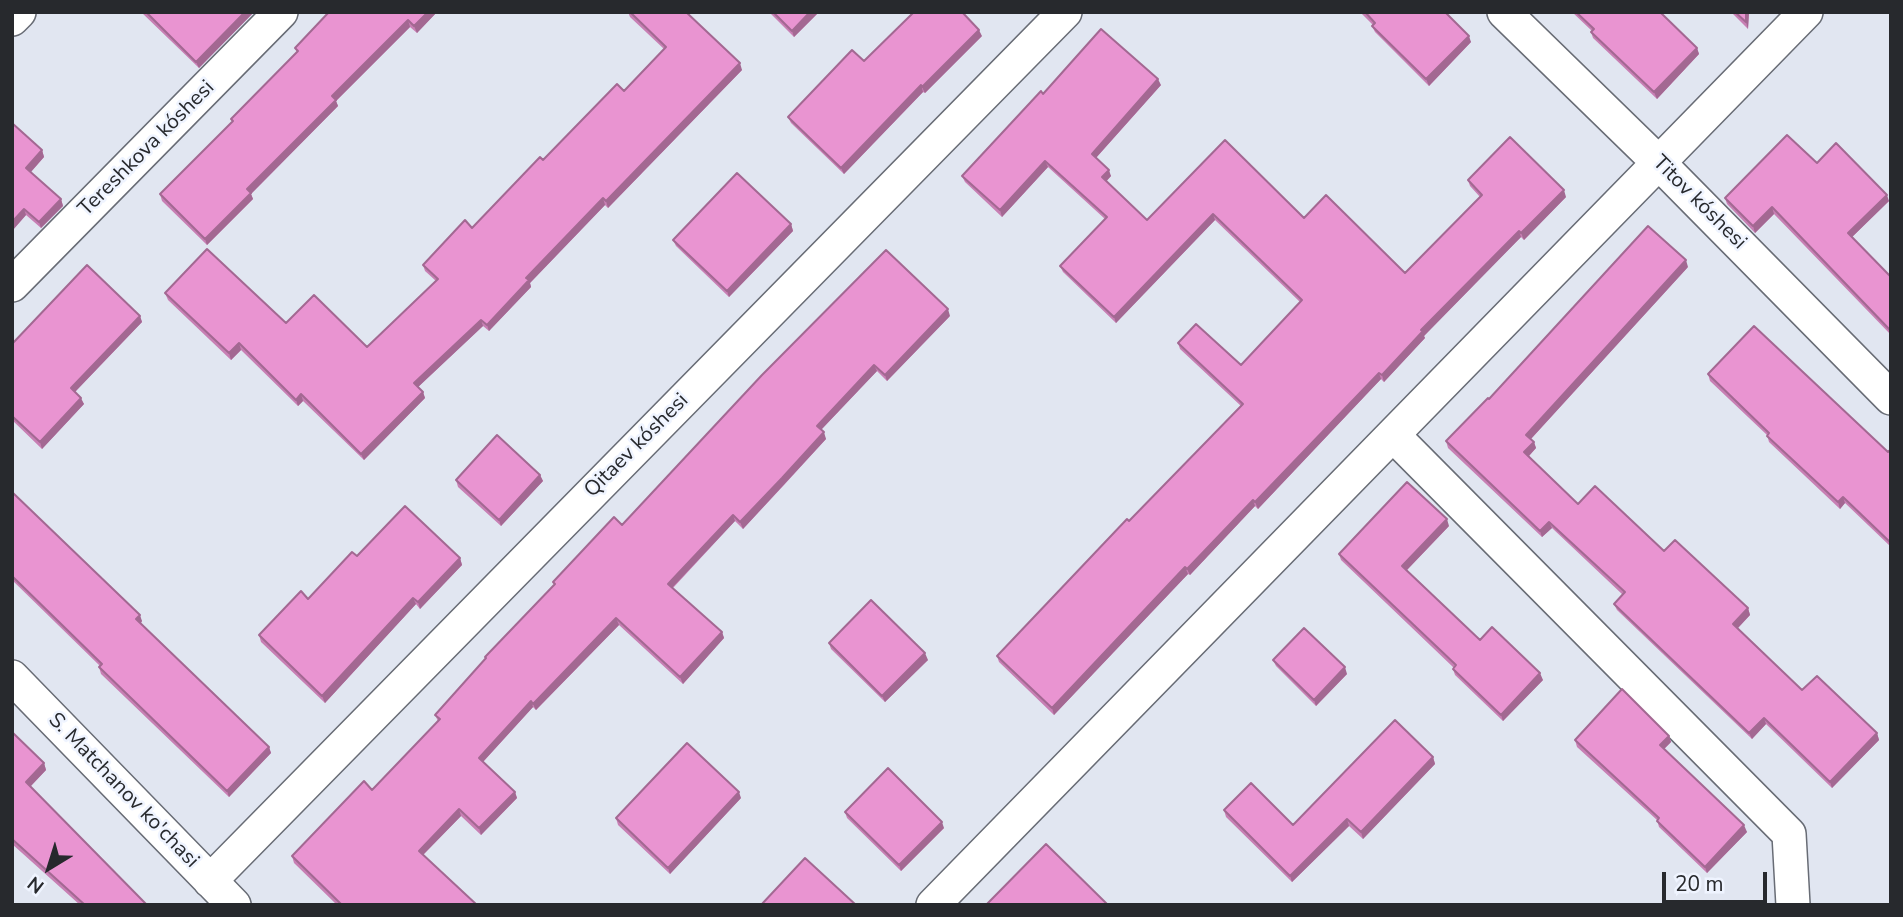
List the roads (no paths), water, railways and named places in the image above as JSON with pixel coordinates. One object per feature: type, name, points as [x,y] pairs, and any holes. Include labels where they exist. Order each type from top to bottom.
[{"type":"street","points":[[12,19],[19,12]]},
{"type":"street","name":"Tereshkova kóshesi","points":[[12,285],[281,12]]},
{"type":"street","name":"Qitaev kóshesi","points":[[210,881],[1065,12]]},
{"type":"street","name":"Titov kóshesi","points":[[1504,12],[1659,163],[1891,398]]},
{"type":"street","points":[[933,905],[1806,12]]},
{"type":"street","points":[[1393,435],[1789,834],[1793,905]]},
{"type":"street","name":"S. Matchanov ko'chasi","points":[[12,677],[234,905]]}]
